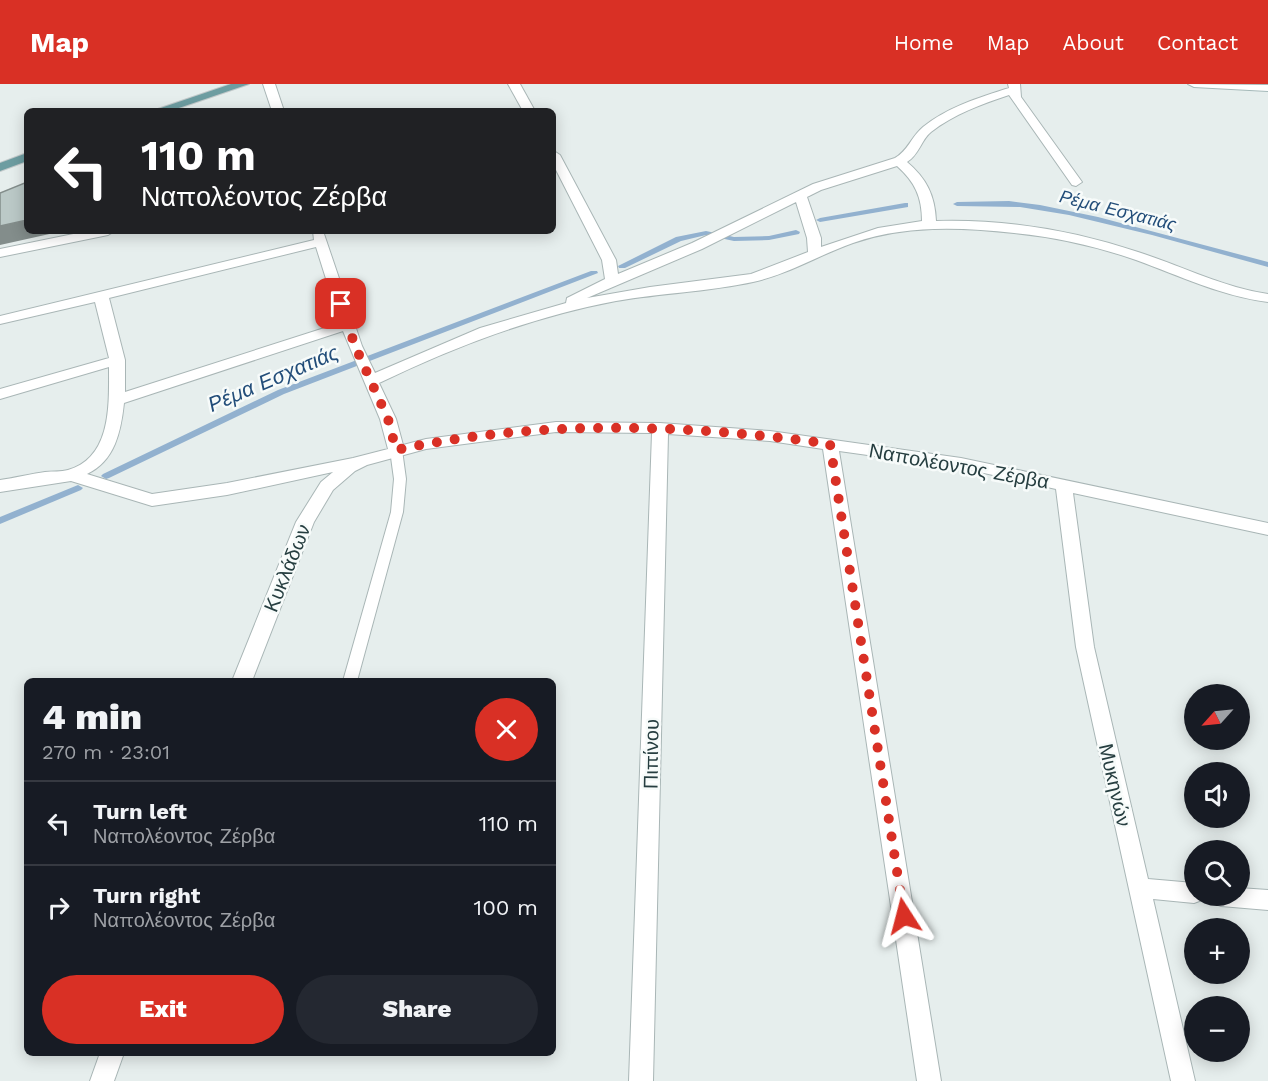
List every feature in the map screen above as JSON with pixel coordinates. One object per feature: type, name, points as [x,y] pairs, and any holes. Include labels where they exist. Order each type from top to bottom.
[{"type":"main road","points":[[167,108],[243,84]]},
{"type":"main road","points":[[0,167],[24,158]]},
{"type":"street","points":[[269,84],[277,108]]},
{"type":"street","points":[[514,84],[527,108]]},
{"type":"street","points":[[1194,84],[1268,88]]},
{"type":"street","points":[[558,309],[596,288],[697,246],[800,196],[843,178],[899,161],[908,156],[925,131],[954,112],[1014,87],[1015,97],[1076,182]]},
{"type":"street","points":[[556,160],[609,260],[612,281]]},
{"type":"street","points":[[899,161],[924,187],[929,198],[929,224]]},
{"type":"street","points":[[800,196],[814,238],[815,253]]},
{"type":"street","points":[[368,377],[481,332],[558,309],[648,292],[752,278],[787,268],[815,253],[897,226],[929,224],[1035,232],[1081,241],[1142,258],[1212,285],[1253,297],[1268,298]]},
{"type":"street","points":[[0,253],[93,234]]},
{"type":"street","points":[[0,320],[101,296],[319,237],[355,346],[388,419],[396,450]]},
{"type":"street","points":[[0,486],[71,475],[92,465],[104,450],[113,431],[117,400],[117,360],[101,296]]},
{"type":"street","points":[[117,400],[348,325]]},
{"type":"street","points":[[0,394],[117,360]]},
{"type":"street","name":"Ναπολέοντος Ζέρβα","points":[[71,475],[152,500],[227,489],[355,464],[396,450],[426,444],[556,427],[660,428],[770,436],[961,463],[1267,531]]},
{"type":"street","name":"Πιπίνου","points":[[641,1081],[660,428]]},
{"type":"street","points":[[830,444],[929,1081]]},
{"type":"street","name":"Κυκλάδων","points":[[243,678],[305,522],[327,486],[355,464]]},
{"type":"street","name":"Μυκηνών","points":[[1064,486],[1085,647],[1183,1081]]},
{"type":"street","points":[[1139,888],[1184,892]]},
{"type":"street","points":[[1250,898],[1268,900]]},
{"type":"street","points":[[102,1081],[111,1056]]},
{"type":"lane","points":[[351,678],[397,512],[400,479],[396,450]]},
{"type":"building","points":[[24,183],[24,221],[0,226],[0,193]]},
{"type":"waterway","name":"Ρέμα Εσχατιάς","points":[[957,204],[1020,204],[1040,207],[1155,233],[1268,265]]},
{"type":"waterway","name":"Ρέμα Εσχατιάς","points":[[820,220],[905,205]]},
{"type":"waterway","name":"Ρέμα Εσχατιάς","points":[[622,266],[679,239],[706,233],[734,239],[769,238],[796,232]]},
{"type":"waterway","name":"Ρέμα Εσχατιάς","points":[[106,476],[281,392],[594,273]]},
{"type":"waterway","name":"Ρέμα Εσχατιάς","points":[[0,521],[78,488]]},
{"type":"route","points":[[341,304],[355,346],[388,419],[396,450],[556,427],[660,428],[770,436],[830,444],[904,916]]}]
